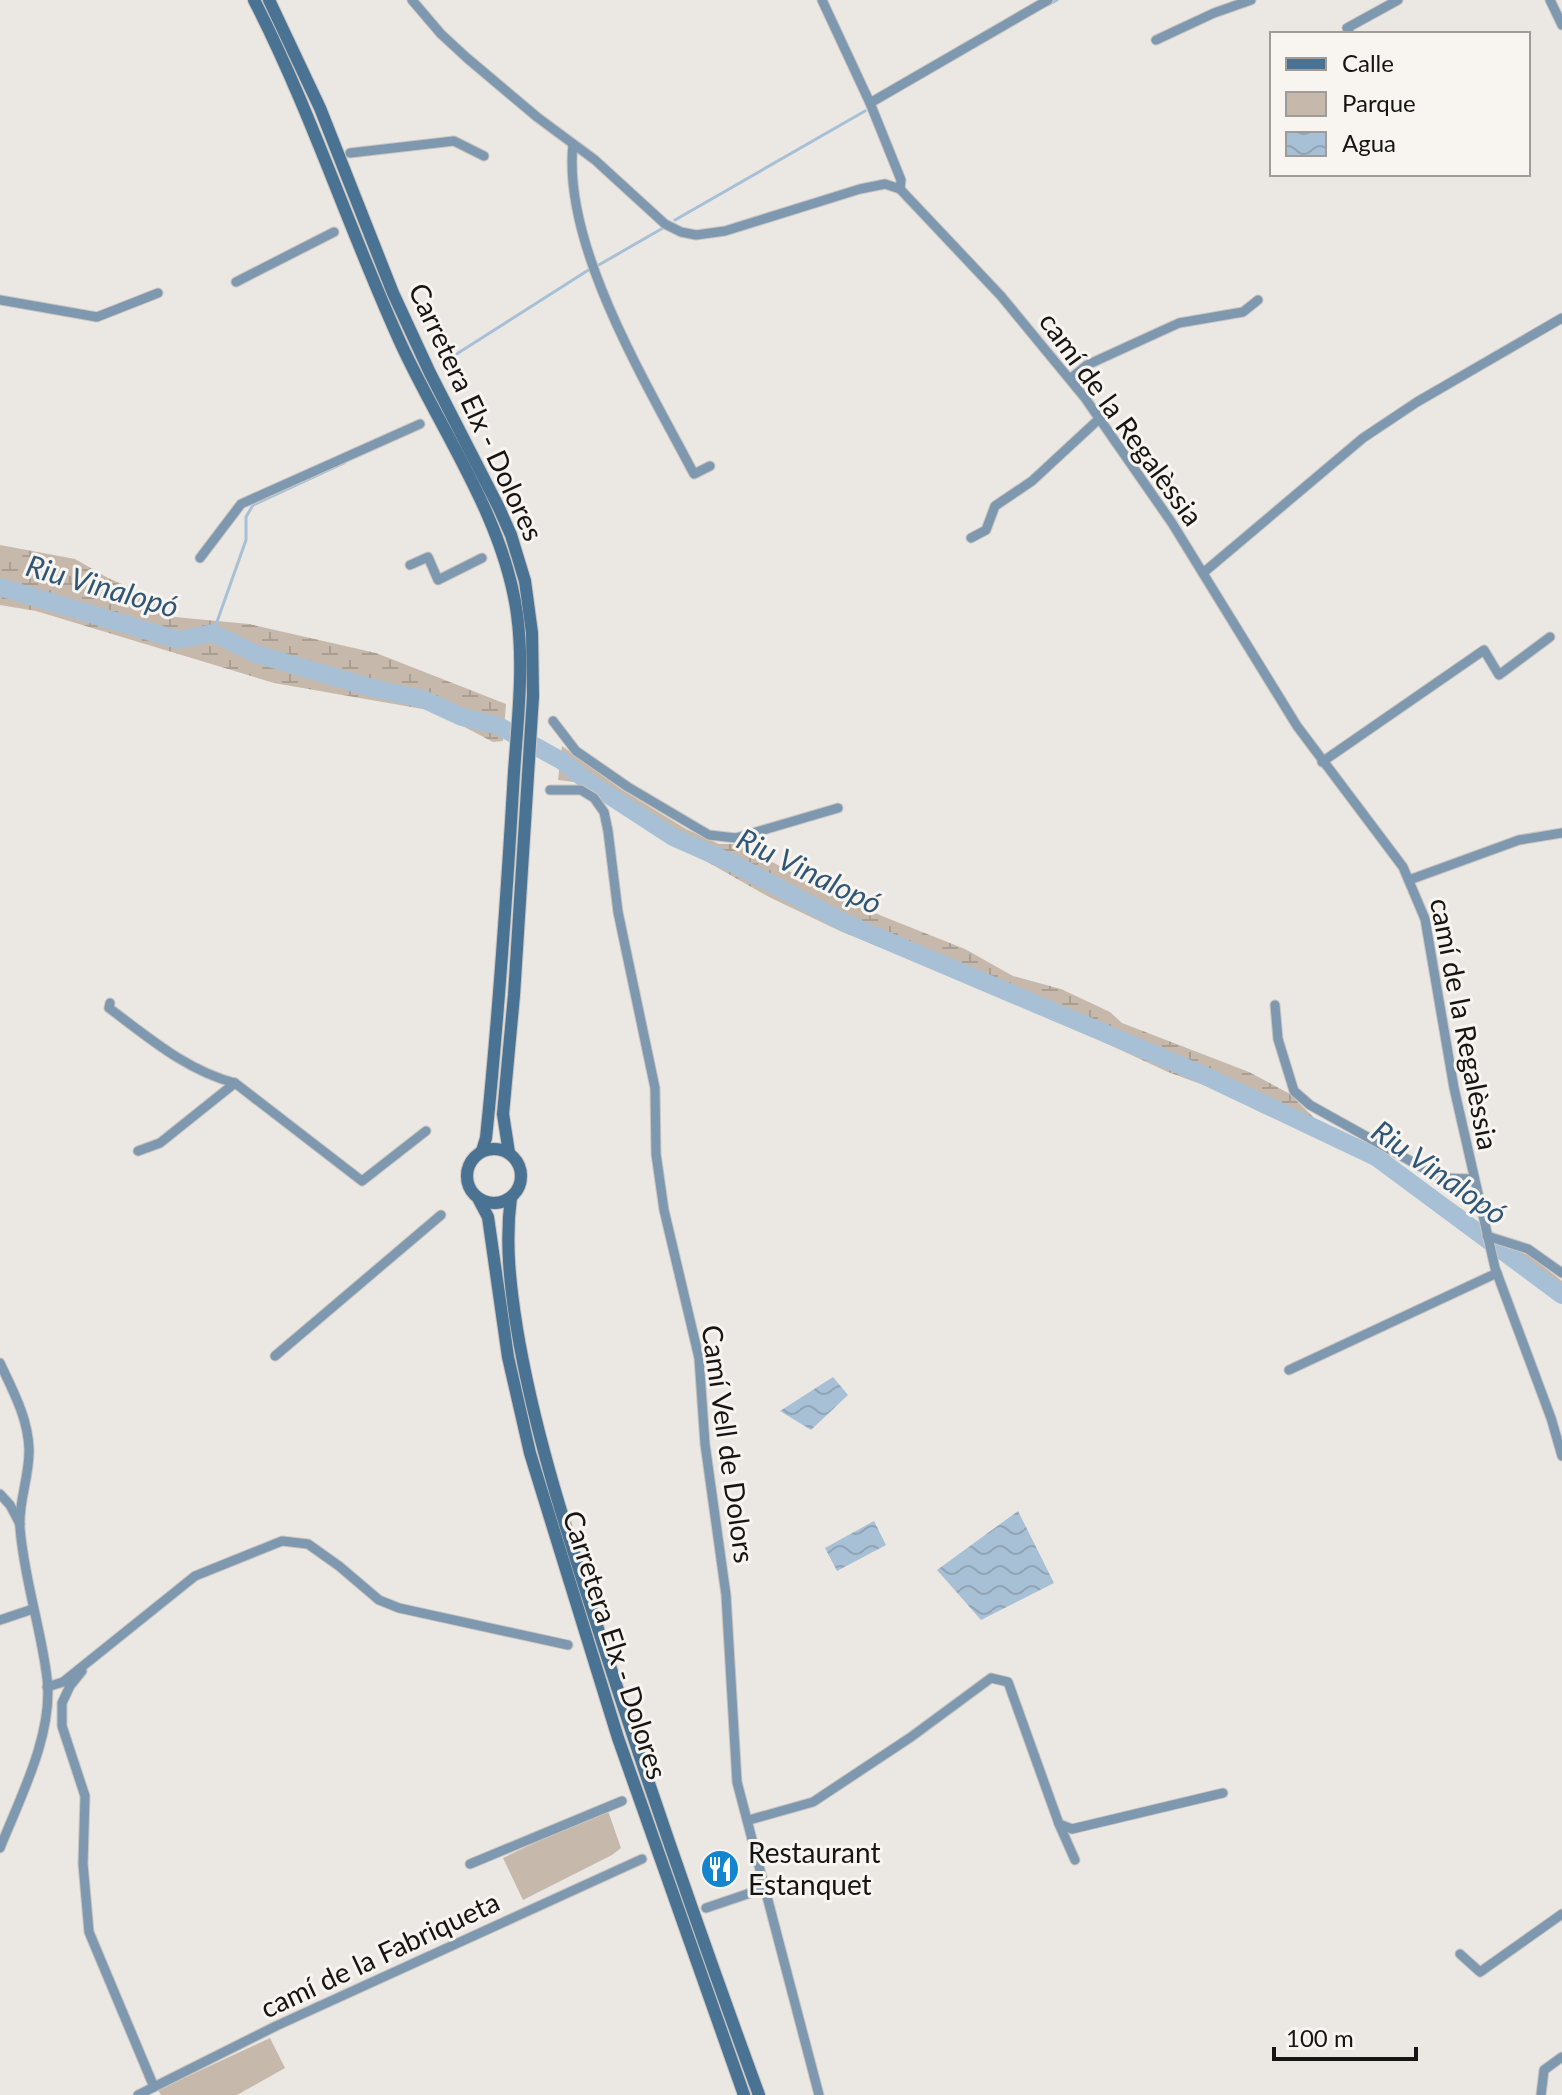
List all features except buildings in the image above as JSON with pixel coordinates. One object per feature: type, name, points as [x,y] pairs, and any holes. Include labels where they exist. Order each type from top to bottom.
[{"type":"main road","name":"Carretera Elx - Dolores","points":[[254,0],[305,108],[402,345],[497,537],[507,566],[517,615],[520,646],[518,696],[503,953],[486,1138],[482,1151]]},
{"type":"main road","name":"Carretera Elx - Dolores","points":[[269,0],[320,108],[393,293],[511,535],[529,605],[533,696],[503,1114],[509,1153]]},
{"type":"main road","points":[[482,1151],[509,1153],[516,1160],[521,1177],[516,1192],[499,1203],[479,1200],[467,1185],[470,1163],[482,1151]]},
{"type":"main road","name":"Carretera Elx - Dolores","points":[[511,1197],[507,1230],[514,1307],[528,1390],[543,1451],[630,1730],[696,1924],[759,2095]]},
{"type":"main road","name":"Carretera Elx - Dolores","points":[[479,1200],[488,1217],[508,1357],[530,1453],[618,1738],[744,2095]]},
{"type":"street","points":[[412,0],[467,58],[595,160],[665,224],[696,235],[725,231],[860,189],[885,184],[900,189],[901,180],[870,103],[822,0]]},
{"type":"street","points":[[870,103],[1048,0]]},
{"type":"street","points":[[1156,40],[1251,0]]},
{"type":"street","points":[[1349,32],[1347,28],[1398,0]]},
{"type":"street","points":[[1550,0],[1562,25]]},
{"type":"street","points":[[350,153],[454,141],[484,156]]},
{"type":"street","points":[[573,144],[571,167],[577,219],[594,269],[628,347],[694,474],[710,466]]},
{"type":"street","name":"camí de la Regalèssia","points":[[900,189],[1001,296],[1070,379],[1172,523],[1297,726],[1403,867],[1427,930],[1454,1088],[1496,1271],[1551,1418],[1562,1456]]},
{"type":"street","points":[[236,282],[334,232]]},
{"type":"street","points":[[0,300],[97,317],[158,293]]},
{"type":"street","points":[[1070,379],[1087,365],[1179,323],[1243,312],[1258,300]]},
{"type":"street","points":[[1203,573],[1363,438],[1417,402],[1562,318]]},
{"type":"street","points":[[971,538],[986,530],[995,506],[1032,481],[1099,419]]},
{"type":"street","points":[[200,558],[241,504],[420,424]]},
{"type":"street","points":[[410,565],[428,557],[438,580],[482,558]]},
{"type":"street","points":[[1322,762],[1484,650],[1499,675],[1550,637]]},
{"type":"street","points":[[553,721],[576,751],[628,787],[709,835],[736,838],[838,808]]},
{"type":"street","name":"Camí Vell de Dolors","points":[[550,790],[581,790],[594,798],[604,812],[608,831],[618,912],[655,1088],[656,1154],[664,1210],[699,1358],[705,1444],[727,1610],[737,1782],[819,2095]]},
{"type":"street","points":[[1409,880],[1519,840],[1562,833]]},
{"type":"street","points":[[110,1003],[109,1008],[169,1054],[221,1080],[235,1083],[362,1181],[426,1131]]},
{"type":"street","points":[[1275,1005],[1278,1039],[1294,1091],[1310,1105],[1441,1178],[1473,1179]]},
{"type":"street","points":[[138,1151],[160,1143],[235,1083]]},
{"type":"street","points":[[275,1356],[441,1215]]},
{"type":"street","points":[[1486,1232],[1528,1249],[1562,1273]]},
{"type":"street","points":[[1289,1370],[1496,1271]]},
{"type":"street","points":[[0,1363],[24,1414],[29,1450],[20,1524],[47,1687],[44,1725],[31,1773],[0,1848]]},
{"type":"street","points":[[0,1494],[20,1524]]},
{"type":"street","points":[[47,1687],[63,1682],[195,1576],[282,1541],[308,1544],[379,1600],[399,1608],[568,1645]]},
{"type":"street","points":[[0,1620],[33,1609]]},
{"type":"street","points":[[94,1656],[70,1686],[62,1703],[62,1726],[85,1796],[83,1864],[89,1932],[154,2087]]},
{"type":"street","points":[[749,1820],[813,1802],[911,1737],[991,1678],[1008,1682],[1075,1860]]},
{"type":"street","points":[[1059,1824],[1072,1829],[1223,1793]]},
{"type":"street","points":[[470,1864],[622,1801]]},
{"type":"street","name":"camí de la Fabriqueta","points":[[138,2095],[276,2026],[642,1859]]},
{"type":"street","points":[[706,1908],[765,1888]]},
{"type":"street","points":[[1460,1954],[1480,1972],[1562,1914]]},
{"type":"street","points":[[1541,2095],[1544,2070],[1562,2057]]},
{"type":"green space","points":[[0,545],[75,559],[147,595],[175,617],[249,624],[376,653],[506,704],[503,741],[493,742],[434,711],[274,683],[36,611],[0,605]]},
{"type":"green space","points":[[562,746],[621,789],[686,829],[719,844],[739,844],[811,883],[965,949],[1013,976],[1061,989],[1110,1012],[1122,1023],[1249,1072],[1290,1094],[1318,1122],[1385,1155],[1466,1212],[1472,1219],[1475,1239],[1376,1166],[1336,1144],[1043,1014],[840,931],[769,897],[653,831],[581,783],[558,780]]},
{"type":"green space","points":[[1499,1245],[1529,1255],[1562,1281],[1562,1303],[1507,1263]]},
{"type":"green space","points":[[607,1808],[621,1848],[523,1900],[503,1858]]},
{"type":"green space","points":[[270,2038],[285,2068],[237,2095],[161,2095],[158,2090]]},
{"type":"water","points":[[833,1377],[848,1395],[811,1430],[780,1411]]},
{"type":"water","points":[[1018,1511],[1054,1583],[981,1620],[937,1570]]},
{"type":"water","points":[[874,1521],[886,1545],[837,1571],[825,1548]]},
{"type":"waterway","points":[[1048,5],[1057,0]]},
{"type":"waterway","points":[[675,220],[865,111]]},
{"type":"waterway","points":[[597,266],[663,228]]},
{"type":"waterway","points":[[455,355],[590,269]]},
{"type":"waterway","points":[[213,633],[246,540],[246,517],[253,505],[344,463]]},
{"type":"waterway","name":"Riu Vinalopó","points":[[0,587],[178,640],[213,633],[256,654],[372,688],[423,699],[462,717],[499,726],[562,761],[673,837],[734,864],[845,923],[1201,1074],[1376,1157],[1562,1295]]},
{"type":"place","name":"Restaurant Estanquet","points":[[720,1869]]}]
